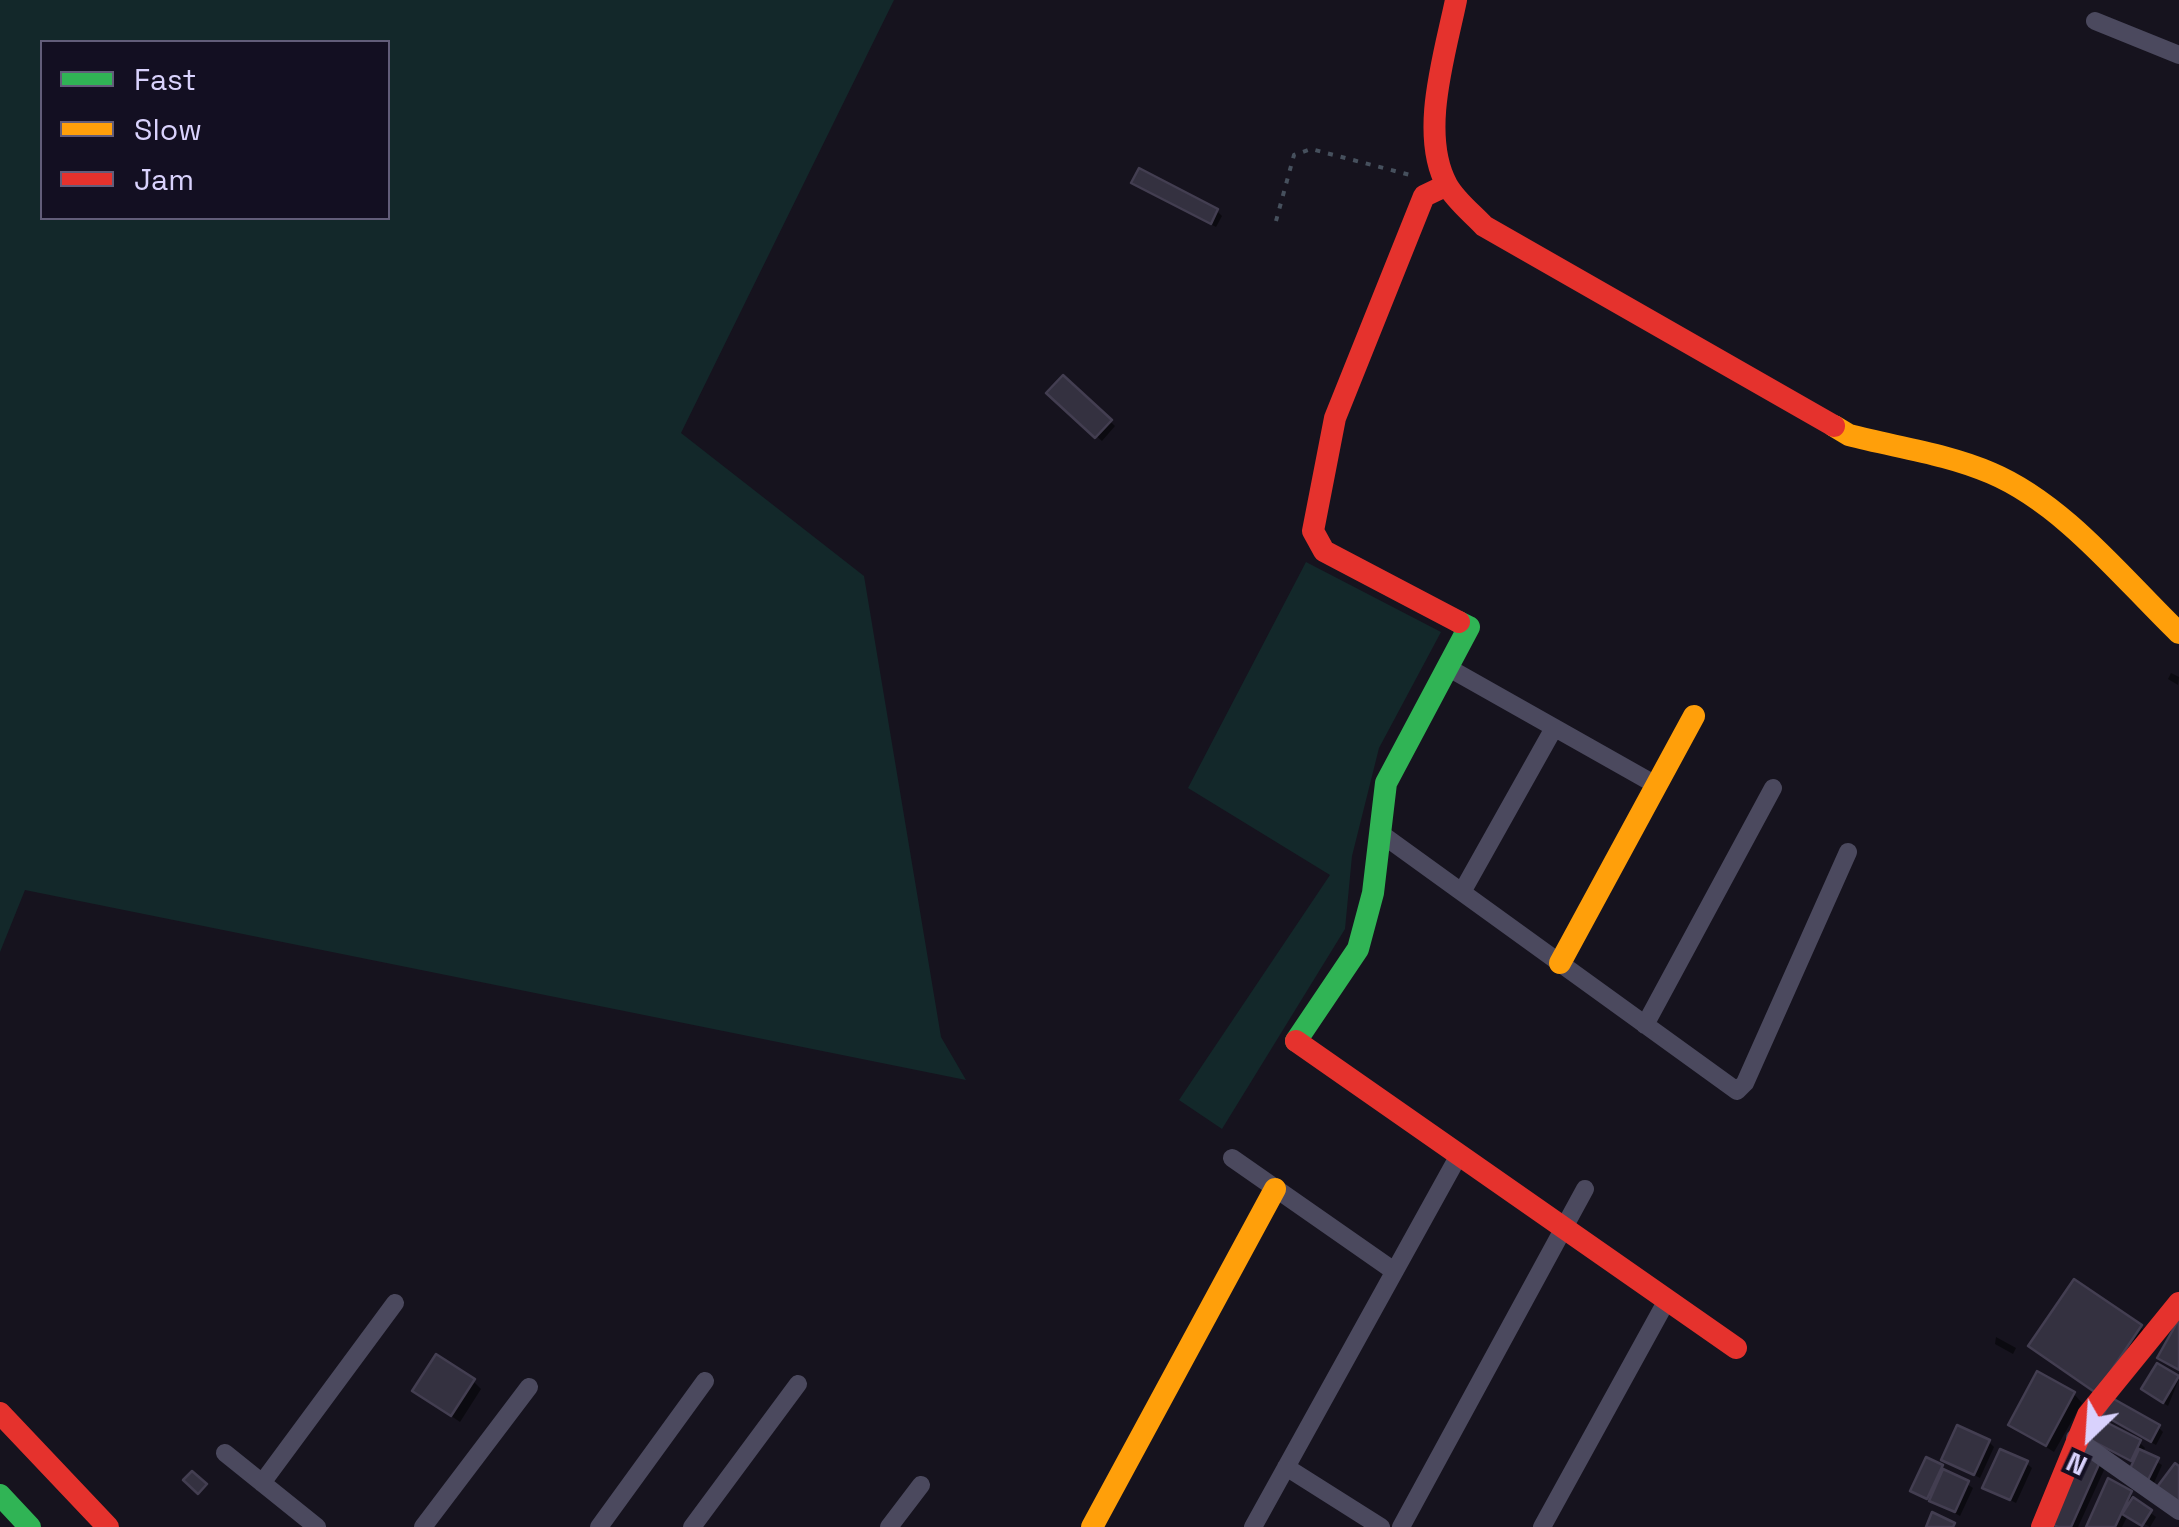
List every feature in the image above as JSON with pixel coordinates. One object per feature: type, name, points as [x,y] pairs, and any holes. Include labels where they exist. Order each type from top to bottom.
[{"type":"main road","points":[[1456,0],[1442,76],[1437,153],[1448,185],[1484,226],[1822,421],[1871,443],[1991,473],[2031,497],[2142,593],[2179,633]]},
{"type":"main road","points":[[1448,185],[1424,196],[1334,418],[1313,531],[1324,551],[1469,628],[1386,783],[1373,893],[1358,950],[1296,1041],[1736,1348]]},
{"type":"main road","points":[[1560,963],[1694,716]]},
{"type":"main road","points":[[1092,1527],[1276,1188]]},
{"type":"main road","points":[[2042,1527],[2076,1438],[2179,1303]]},
{"type":"main road","points":[[0,1413],[108,1527]]},
{"type":"main road","points":[[0,1495],[30,1527]]},
{"type":"street","points":[[2094,21],[2179,55]]},
{"type":"street","points":[[1447,667],[1656,785]]},
{"type":"street","points":[[1462,892],[1554,728]]},
{"type":"street","points":[[1645,1024],[1773,788]]},
{"type":"street","points":[[1380,833],[1737,1091],[1745,1083],[1848,852]]},
{"type":"street","points":[[1253,1527],[1459,1155]]},
{"type":"street","points":[[1232,1158],[1394,1271]]},
{"type":"street","points":[[1401,1527],[1585,1189]]},
{"type":"street","points":[[1542,1527],[1667,1300]]},
{"type":"street","points":[[262,1483],[395,1303]]},
{"type":"street","points":[[599,1527],[705,1381]]},
{"type":"street","points":[[692,1527],[798,1384]]},
{"type":"street","points":[[422,1527],[528,1387]]},
{"type":"street","points":[[2076,1438],[2179,1511]]},
{"type":"street","points":[[225,1453],[317,1527]]},
{"type":"street","points":[[1286,1467],[1381,1527]]},
{"type":"street","points":[[889,1527],[921,1485]]},
{"type":"path","points":[[1276,221],[1294,155],[1311,149],[1448,185]]},
{"type":"green space","points":[[0,0],[894,0],[681,433],[864,576],[941,1037],[966,1080],[25,890],[0,952]]},
{"type":"green space","points":[[1306,562],[1441,632],[1379,748],[1352,856],[1345,929],[1222,1129],[1179,1100],[1330,875],[1188,788]]},
{"type":"building","points":[[1139,168],[1218,209],[1211,224],[1131,183]]},
{"type":"building","points":[[1063,375],[1112,420],[1095,438],[1046,393]]},
{"type":"building","points":[[2074,1279],[2142,1325],[2096,1393],[2028,1346]]},
{"type":"building","points":[[2179,1319],[2179,1370],[2157,1358]]},
{"type":"building","points":[[436,1354],[475,1379],[451,1416],[412,1391]]},
{"type":"building","points":[[2157,1363],[2179,1376],[2163,1403],[2141,1389]]},
{"type":"building","points":[[2037,1371],[2075,1392],[2046,1446],[2008,1425]]},
{"type":"building","points":[[2112,1398],[2160,1425],[2151,1442],[2103,1415]]},
{"type":"building","points":[[2096,1417],[2141,1440],[2131,1461],[2085,1437]]},
{"type":"building","points":[[1957,1425],[1990,1440],[1974,1475],[1941,1460]]},
{"type":"building","points":[[2000,1449],[2028,1461],[2010,1500],[1982,1488]]},
{"type":"building","points":[[2139,1449],[2159,1458],[2148,1480],[2129,1471]]},
{"type":"building","points":[[2082,1454],[2100,1462],[2071,1527],[2058,1527],[2050,1523]]},
{"type":"building","points":[[1926,1457],[1943,1465],[1927,1499],[1910,1491]]},
{"type":"building","points":[[2175,1463],[2179,1466],[2179,1509],[2154,1491]]},
{"type":"building","points":[[1943,1469],[1969,1481],[1955,1512],[1929,1501]]},
{"type":"building","points":[[192,1471],[207,1484],[198,1494],[183,1480]]},
{"type":"building","points":[[2108,1478],[2132,1491],[2115,1527],[2086,1527]]},
{"type":"building","points":[[2133,1497],[2152,1510],[2142,1526],[2122,1514]]},
{"type":"building","points":[[1932,1512],[1955,1523],[1953,1527],[1926,1527]]},
{"type":"traffic: fast","points":[[1296,1041],[1358,949],[1373,893],[1386,783],[1469,627],[1459,622]]},
{"type":"traffic: fast","points":[[0,1495],[30,1527]]},
{"type":"traffic: slow","points":[[1834,426],[1849,435],[1974,466],[2018,487],[2068,523],[2179,633]]},
{"type":"traffic: slow","points":[[1560,963],[1694,716]]},
{"type":"traffic: slow","points":[[1092,1527],[1275,1189]]},
{"type":"traffic: jam","points":[[1456,0],[1437,94],[1435,142],[1439,165],[1459,202],[1484,226],[1834,426]]},
{"type":"traffic: jam","points":[[1447,185],[1424,196],[1335,418],[1313,531],[1324,551],[1459,622]]},
{"type":"traffic: jam","points":[[1296,1041],[1736,1348]]},
{"type":"traffic: jam","points":[[2042,1527],[2088,1415],[2179,1303]]},
{"type":"traffic: jam","points":[[0,1413],[108,1527]]}]
